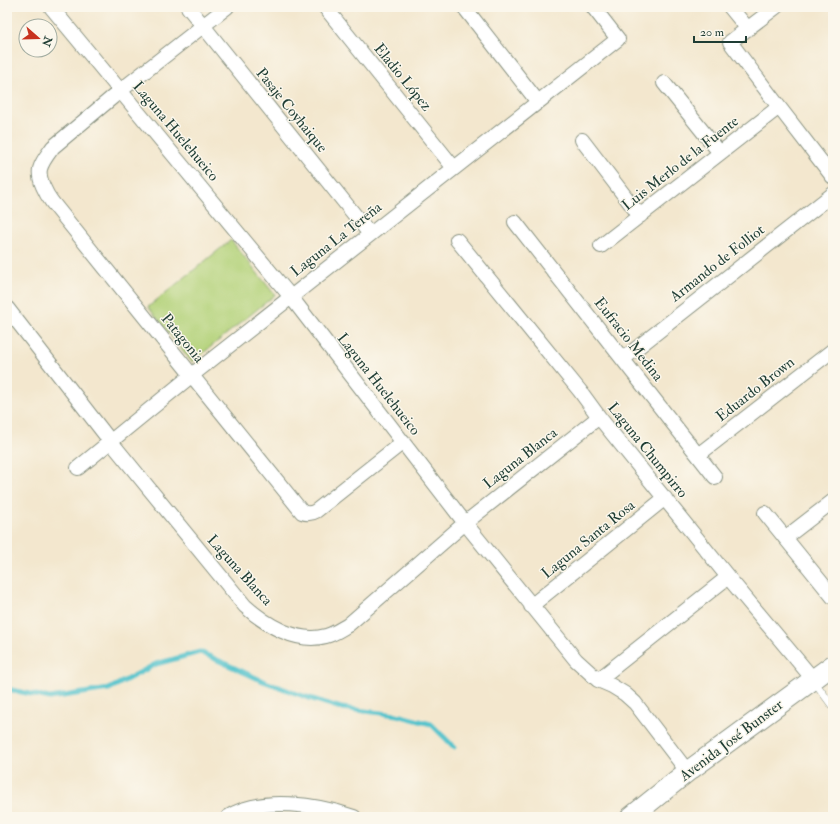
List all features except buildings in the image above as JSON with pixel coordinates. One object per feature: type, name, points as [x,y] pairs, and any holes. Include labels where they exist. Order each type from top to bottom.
[{"type":"main road","name":"Avenida José Bunster","points":[[631,817],[687,772],[833,665]]},
{"type":"street","name":"Laguna Huelehueico","points":[[51,7],[291,297],[465,523],[531,606],[576,660],[598,680],[625,694],[635,703],[687,772]]},
{"type":"street","name":"Pasaje Coyhaique","points":[[188,7],[370,234]]},
{"type":"street","name":"Patagonia","points":[[227,7],[120,91],[53,147],[46,156],[40,170],[43,186],[52,202],[302,512],[311,514],[316,511],[403,442]]},
{"type":"street","name":"Eladio López","points":[[325,7],[454,168]]},
{"type":"street","points":[[464,7],[538,102]]},
{"type":"street","name":"Laguna La Tereña","points":[[78,468],[192,375],[618,39],[593,7]]},
{"type":"street","points":[[730,7],[748,29]]},
{"type":"street","points":[[776,7],[730,42],[833,177]]},
{"type":"street","points":[[664,83],[720,153]]},
{"type":"street","name":"Luis Merlo de la Fuente","points":[[601,246],[779,107]]},
{"type":"street","points":[[582,140],[640,216]]},
{"type":"street","name":"Armando de Folliot","points":[[623,359],[833,194]]},
{"type":"street","name":"Eufracio Medina","points":[[515,222],[715,477]]},
{"type":"street","name":"Laguna Chumpirro","points":[[457,240],[580,391],[599,417],[728,577],[813,679]]},
{"type":"street","name":"Laguna Blanca","points":[[7,308],[111,442],[245,606],[263,621],[284,632],[294,635],[306,637],[327,636],[348,625],[465,523],[599,417]]},
{"type":"street","name":"Eduardo Brown","points":[[698,456],[833,350]]},
{"type":"street","name":"Laguna Santa Rosa","points":[[531,606],[665,498]]},
{"type":"street","points":[[785,538],[833,501]]},
{"type":"street","points":[[765,513],[833,597]]},
{"type":"street","points":[[598,680],[728,577]]},
{"type":"street","points":[[228,817],[244,809],[258,805],[282,804],[309,806],[354,817]]},
{"type":"lane","points":[[813,679],[833,707]]},
{"type":"green space","points":[[231,240],[275,295],[192,362],[148,307]]},
{"type":"waterway","points":[[7,689],[50,698],[109,689],[156,664],[200,652],[263,681],[341,708],[397,715],[431,724],[454,747]]}]
